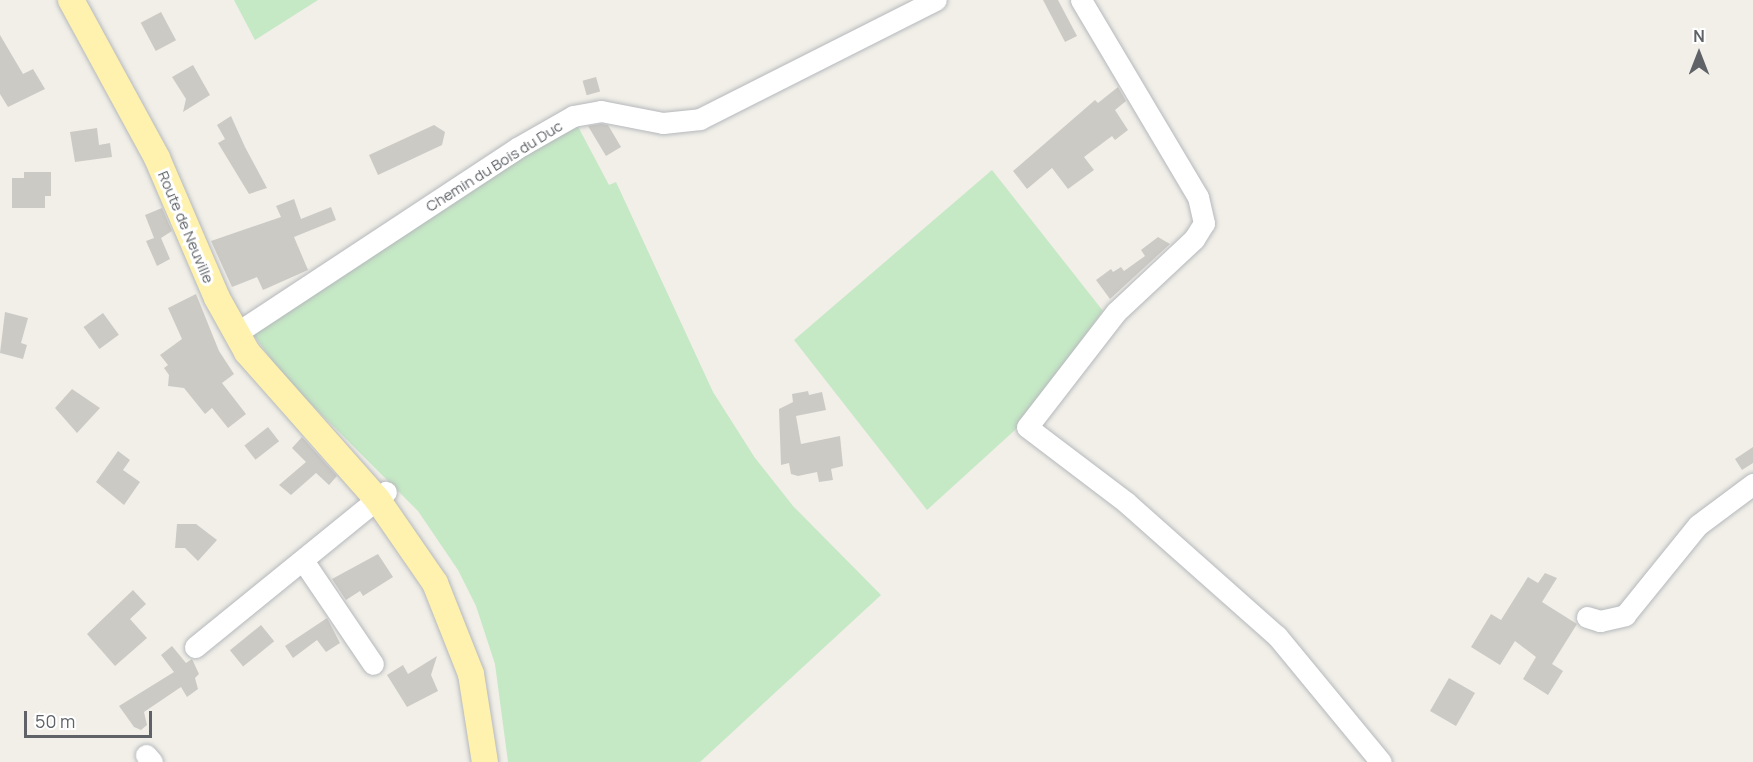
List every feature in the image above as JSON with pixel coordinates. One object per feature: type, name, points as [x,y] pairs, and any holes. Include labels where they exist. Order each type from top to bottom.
[{"type":"main road","name":"Route de Neuville","points":[[71,0],[156,158],[235,334],[274,387],[382,496],[432,554],[470,629],[491,701],[498,762]]},
{"type":"main road","name":"Route de Neuville","points":[[382,496],[420,559],[458,632],[478,703],[485,762]]},
{"type":"street","name":"Chemin du Bois du Duc","points":[[235,334],[517,148],[573,116],[601,111],[673,124],[700,119],[936,0]]},
{"type":"street","points":[[1081,0],[1198,197],[1204,223],[1194,239],[1116,312],[1027,427],[1127,503],[1277,636],[1381,762]]},
{"type":"street","points":[[1587,617],[1600,621],[1625,615],[1698,525],[1753,484]]},
{"type":"street","points":[[195,647],[304,562],[382,496]]},
{"type":"street","points":[[304,562],[372,664]]},
{"type":"green space","points":[[234,0],[318,0],[255,40]]},
{"type":"green space","points":[[575,121],[609,185],[616,182],[713,392],[755,458],[793,506],[881,595],[700,762],[508,762],[495,664],[476,606],[458,570],[418,511],[284,377],[248,327]]},
{"type":"green space","points":[[992,170],[1103,311],[1015,430],[927,510],[794,340]]},
{"type":"building","points":[[1043,0],[1058,0],[1077,36],[1065,42]]},
{"type":"building","points":[[161,12],[176,40],[156,51],[141,23]]},
{"type":"building","points":[[0,35],[23,74],[33,69],[45,89],[8,107],[0,94]]},
{"type":"building","points":[[193,65],[210,95],[183,112],[186,99],[172,77]]},
{"type":"building","points":[[596,77],[600,91],[587,95],[583,81]]},
{"type":"building","points":[[1118,87],[1126,101],[1115,110],[1128,130],[1115,140],[1112,136],[1084,157],[1094,170],[1068,189],[1052,168],[1027,189],[1013,171],[1095,100],[1098,103]]},
{"type":"building","points":[[231,116],[267,188],[249,194],[218,143],[225,139],[217,125]]},
{"type":"building","points":[[434,125],[445,132],[442,145],[378,175],[369,155]]},
{"type":"building","points":[[608,125],[621,147],[606,156],[588,126]]},
{"type":"building","points":[[97,128],[99,145],[110,143],[112,157],[75,162],[70,132]]},
{"type":"building","points":[[24,172],[51,172],[51,196],[45,196],[45,208],[12,208],[12,178],[24,178]]},
{"type":"building","points":[[294,199],[301,219],[331,207],[336,220],[294,237],[308,270],[263,290],[257,277],[232,287],[211,241],[281,217],[276,206]]},
{"type":"building","points":[[162,208],[172,231],[161,238],[170,259],[157,266],[146,241],[154,238],[145,215]]},
{"type":"building","points":[[1158,237],[1170,244],[1110,299],[1096,280],[1111,269],[1113,272],[1121,267],[1124,271],[1145,256],[1141,250]]},
{"type":"building","points":[[196,294],[219,351],[234,374],[222,383],[246,414],[228,428],[212,408],[205,414],[184,388],[168,386],[169,375],[164,368],[168,365],[160,355],[182,339],[168,308]]},
{"type":"building","points":[[5,312],[28,318],[21,343],[27,345],[23,359],[0,353]]},
{"type":"building","points":[[103,313],[119,335],[99,349],[84,327]]},
{"type":"building","points":[[72,389],[100,408],[77,433],[55,408]]},
{"type":"building","points":[[808,391],[809,395],[822,392],[826,410],[796,416],[801,444],[840,436],[843,466],[831,469],[833,480],[819,482],[817,472],[798,476],[791,474],[789,463],[781,465],[779,409],[793,402],[792,394]]},
{"type":"building","points":[[268,427],[279,441],[255,460],[244,445]]},
{"type":"building","points":[[302,437],[337,476],[329,485],[316,473],[291,495],[279,485],[306,462],[292,448]]},
{"type":"building","points":[[1753,447],[1753,463],[1742,470],[1735,459]]},
{"type":"building","points":[[118,451],[130,460],[123,470],[140,482],[124,505],[96,482]]},
{"type":"building","points":[[177,524],[196,524],[217,540],[198,561],[185,548],[175,548]]},
{"type":"building","points":[[378,554],[393,577],[363,596],[360,591],[346,600],[332,579]]},
{"type":"building","points":[[1545,573],[1557,578],[1542,602],[1577,624],[1552,664],[1563,671],[1548,695],[1523,679],[1536,657],[1515,641],[1500,665],[1471,647],[1491,614],[1501,620],[1528,577],[1538,583]]},
{"type":"building","points":[[133,590],[146,604],[130,619],[147,638],[115,666],[87,634]]},
{"type":"building","points":[[327,618],[340,643],[326,652],[317,640],[293,658],[285,646]]},
{"type":"building","points":[[261,625],[274,641],[243,666],[230,650]]},
{"type":"building","points":[[172,646],[186,663],[192,659],[199,674],[195,678],[198,689],[187,697],[181,687],[144,712],[147,725],[141,730],[134,727],[119,706],[174,672],[161,655]]},
{"type":"building","points":[[437,656],[431,675],[438,691],[407,707],[387,675],[403,665],[408,674]]},
{"type":"building","points":[[1449,678],[1475,693],[1456,726],[1430,711]]}]
